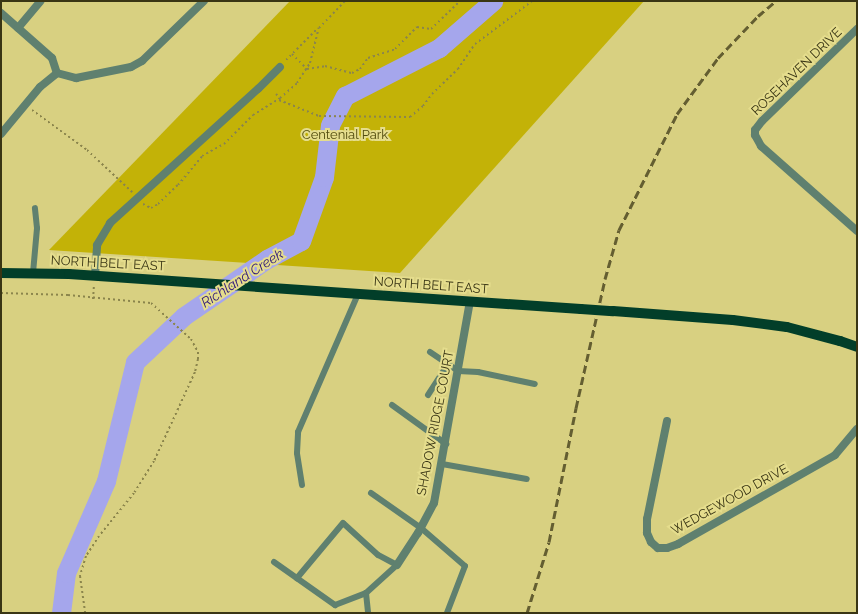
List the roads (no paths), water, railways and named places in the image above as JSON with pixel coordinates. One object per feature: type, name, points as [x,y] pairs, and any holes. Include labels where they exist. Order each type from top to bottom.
[{"type":"main road","name":"NORTH BELT EAST","points":[[1,273],[95,276],[733,320],[787,327],[857,347]]},
{"type":"street","points":[[18,28],[41,1]]},
{"type":"street","points":[[57,72],[76,78],[131,67],[142,61],[204,1]]},
{"type":"street","points":[[1,13],[52,58],[57,72]]},
{"type":"street","name":"ROSEHAVEN DRIVE","points":[[857,29],[762,121],[755,130],[755,135],[761,146],[857,231]]},
{"type":"street","points":[[95,276],[97,245],[104,231],[118,215],[258,89],[280,67]]},
{"type":"street","points":[[1,134],[25,104],[48,79],[57,72]]},
{"type":"street","name":"SHADOW RIDGE COURT","points":[[398,565],[421,528],[434,503],[446,444],[470,301]]},
{"type":"street","name":"WEDGEWOOD DRIVE","points":[[667,421],[647,519],[647,533],[651,542],[658,548],[667,548],[678,544],[835,455],[857,429]]},
{"type":"lane","points":[[33,273],[37,228],[35,208]]},
{"type":"lane","points":[[302,485],[298,453],[298,432],[358,294]]},
{"type":"lane","points":[[430,352],[458,371],[478,372],[535,384]]},
{"type":"lane","points":[[428,395],[448,364]]},
{"type":"lane","points":[[392,405],[446,444]]},
{"type":"lane","points":[[442,464],[527,479]]},
{"type":"lane","points":[[371,492],[421,528],[465,566],[447,613]]},
{"type":"lane","points":[[274,562],[296,578],[335,605],[366,593],[398,565],[378,555],[343,523],[296,578]]},
{"type":"lane","points":[[366,593],[368,613]]},
{"type":"waterway","name":"Richland Creek","points":[[61,613],[66,573],[106,481],[135,362],[184,316],[267,259],[301,241],[324,177],[330,125],[345,96],[439,48],[493,1]]},
{"type":"railway","points":[[527,613],[549,542],[576,408],[605,279],[619,230],[677,114],[718,58],[758,16],[776,1]]},
{"type":"park label","name":"Centenial Park","points":[[345,135]]}]
